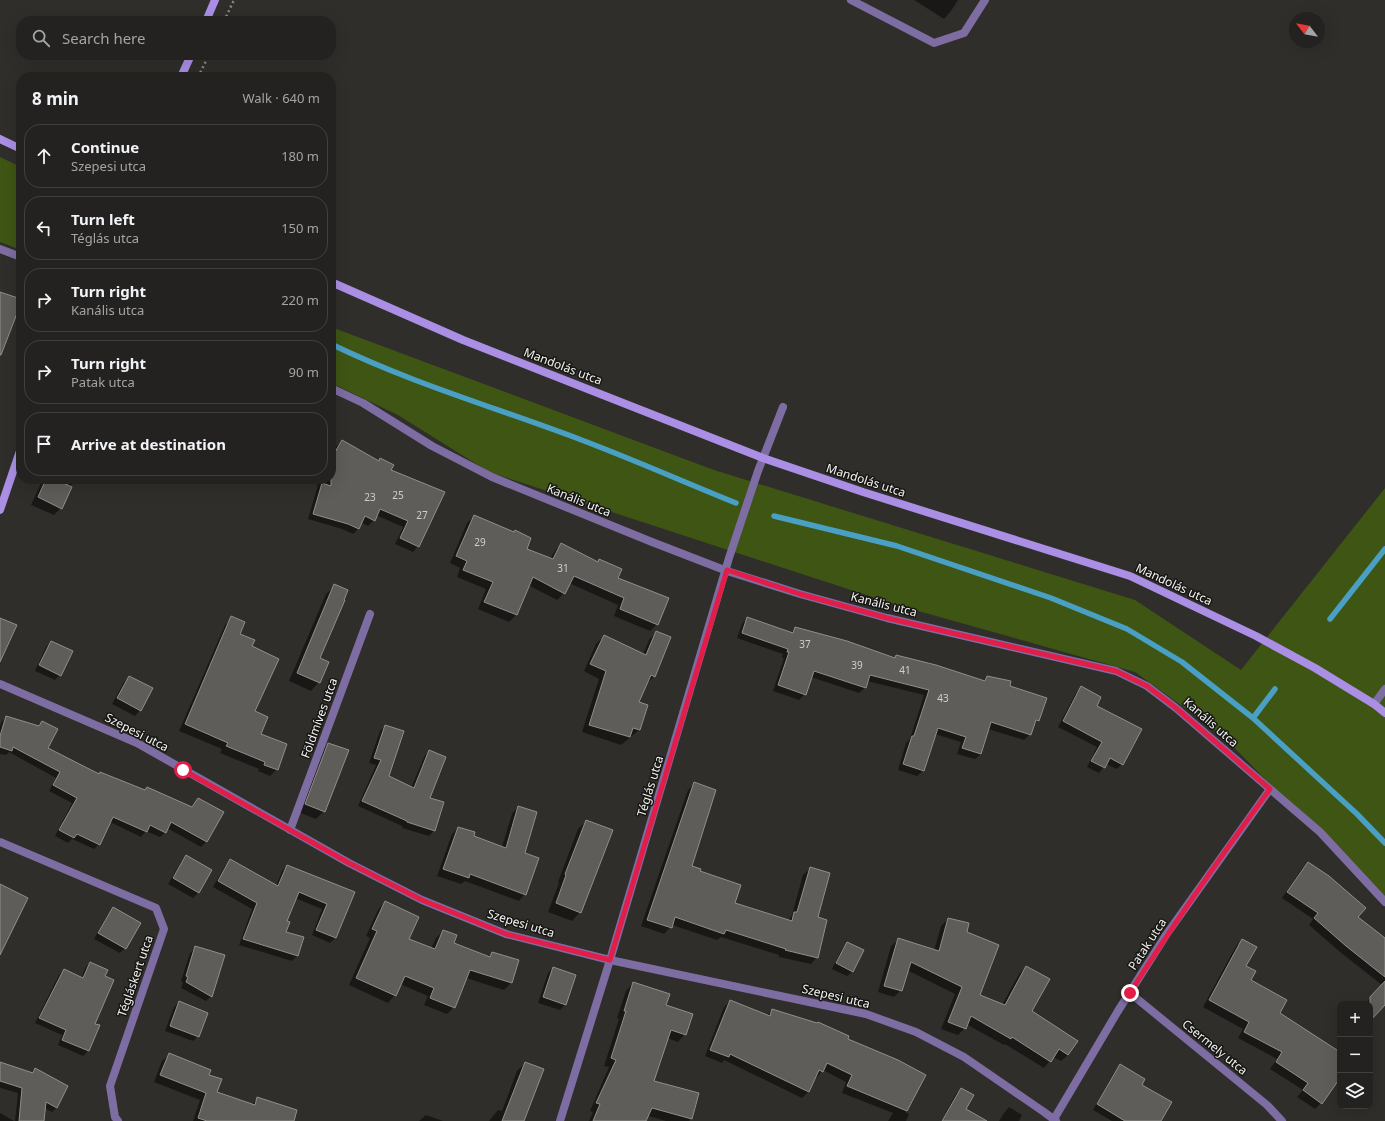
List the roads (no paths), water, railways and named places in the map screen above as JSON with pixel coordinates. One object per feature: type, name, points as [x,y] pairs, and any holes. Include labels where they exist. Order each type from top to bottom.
[{"type":"street","points":[[208,16],[215,0]]},
{"type":"street","points":[[851,0],[934,43],[964,33],[985,0]]},
{"type":"street","points":[[183,72],[189,60]]},
{"type":"street","points":[[0,140],[16,147]]},
{"type":"street","points":[[0,249],[16,255]]},
{"type":"street","name":"Mandolás utca","points":[[336,284],[463,340],[763,458],[863,492],[1130,576],[1256,636],[1315,668],[1374,704],[1385,713]]},
{"type":"street","name":"Kanális utca","points":[[336,390],[363,403],[432,446],[492,477],[652,542],[727,570],[800,594],[887,618],[1116,671],[1147,686],[1176,708],[1320,832],[1385,902]]},
{"type":"street","name":"Téglás utca","points":[[560,1121],[610,960],[730,558],[763,458],[783,407]]},
{"type":"street","points":[[0,510],[16,463]]},
{"type":"street","name":"Földmíves utca","points":[[290,830],[370,614]]},
{"type":"street","name":"Szepesi utca","points":[[0,684],[137,743],[356,867],[422,900],[506,934],[610,960],[866,1014],[909,1030],[964,1057],[1055,1120]]},
{"type":"street","points":[[1374,704],[1385,689]]},
{"type":"street","name":"Patak utca","points":[[1055,1120],[1130,993],[1170,929],[1270,789]]},
{"type":"street","name":"Tégláskert utca","points":[[0,842],[156,908],[164,929],[110,1086],[115,1118],[118,1121]]},
{"type":"street","name":"Csermely utca","points":[[1130,993],[1267,1105],[1282,1121]]},
{"type":"waterway","points":[[336,346],[392,371],[579,439],[736,503]]},
{"type":"waterway","points":[[774,516],[897,546],[1051,598],[1127,629],[1182,662],[1253,718]]},
{"type":"waterway","points":[[1330,619],[1385,549]]},
{"type":"waterway","points":[[1275,689],[1253,718],[1357,814],[1385,843]]}]
